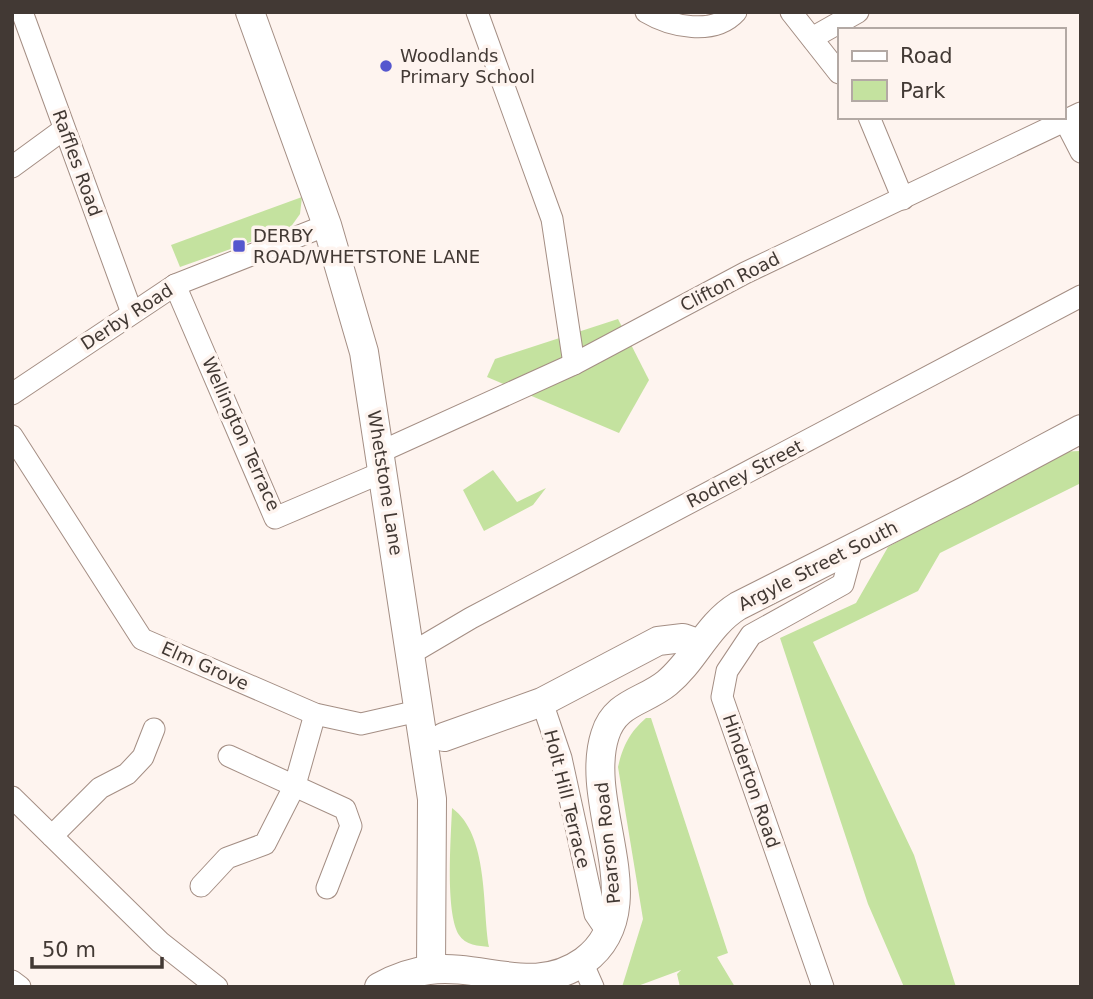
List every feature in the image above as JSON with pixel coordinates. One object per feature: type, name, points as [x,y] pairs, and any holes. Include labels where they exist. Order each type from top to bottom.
[{"type":"main road","name":"Whetstone Lane","points":[[250,12],[327,225],[364,352],[432,799],[432,978]]},
{"type":"main road","name":"Argyle Street South","points":[[700,644],[709,629],[738,606],[1081,429]]},
{"type":"main road","points":[[444,737],[542,702],[658,641],[682,638],[700,644]]},
{"type":"main road","name":"Pearson Road","points":[[432,978],[518,983],[553,975],[588,975],[596,951],[614,921],[616,897],[601,796],[600,756],[605,733],[616,713],[634,699],[665,685],[700,644]]},
{"type":"main road","points":[[379,987],[432,978]]},
{"type":"street","name":"Raffles Road","points":[[22,12],[132,313]]},
{"type":"street","points":[[477,12],[552,219],[574,364]]},
{"type":"street","points":[[646,12],[681,25],[709,27],[736,12]]},
{"type":"street","points":[[791,12],[838,72]]},
{"type":"street","points":[[812,38],[858,12]]},
{"type":"street","points":[[1073,117],[1081,152]]},
{"type":"street","name":"Clifton Road","points":[[381,462],[745,273],[1073,117]]},
{"type":"street","points":[[870,119],[903,200]]},
{"type":"street","points":[[12,167],[64,129]]},
{"type":"street","name":"Derby Road","points":[[12,394],[175,285],[327,225]]},
{"type":"street","name":"Wellington Terrace","points":[[175,285],[275,518],[381,462]]},
{"type":"street","name":"Rodney Street","points":[[410,654],[1081,296]]},
{"type":"street","name":"Elm Grove","points":[[12,436],[142,639],[315,714],[361,724],[418,711]]},
{"type":"street","name":"Hinderton Road","points":[[824,987],[722,697],[727,671],[751,635],[843,584],[853,547]]},
{"type":"street","name":"Holt Hill Terrace","points":[[542,702],[561,758],[595,914],[608,933]]},
{"type":"street","points":[[201,886],[227,858],[265,844],[295,785],[315,714]]},
{"type":"street","points":[[52,836],[100,788],[128,774],[143,757],[154,729]]},
{"type":"street","points":[[229,756],[345,809],[351,826],[327,888]]},
{"type":"street","points":[[12,797],[160,942],[217,987]]},
{"type":"street","points":[[12,981],[20,987]]},
{"type":"green space","points":[[302,197],[300,214],[290,228],[180,267],[171,245]]},
{"type":"green space","points":[[618,319],[649,380],[619,433],[487,377],[495,359]]},
{"type":"green space","points":[[1079,451],[1081,483],[940,553],[918,591],[813,642],[914,855],[956,987],[904,987],[868,904],[780,638],[856,603],[888,547],[1059,452]]},
{"type":"green space","points":[[493,470],[517,502],[546,488],[533,505],[484,531],[463,490]]},
{"type":"green space","points":[[646,718],[651,718],[728,953],[717,957],[735,987],[680,987],[677,974],[681,970],[635,987],[622,987],[643,919],[618,767],[628,740]]},
{"type":"green space","points":[[452,808],[464,820],[478,853],[489,947],[465,941],[459,935],[455,924],[450,892]]},
{"type":"place","name":"Woodlands Primary School","points":[[386,66]]},
{"type":"place","name":"DERBY ROAD/WHETSTONE LANE","points":[[239,246]]}]
